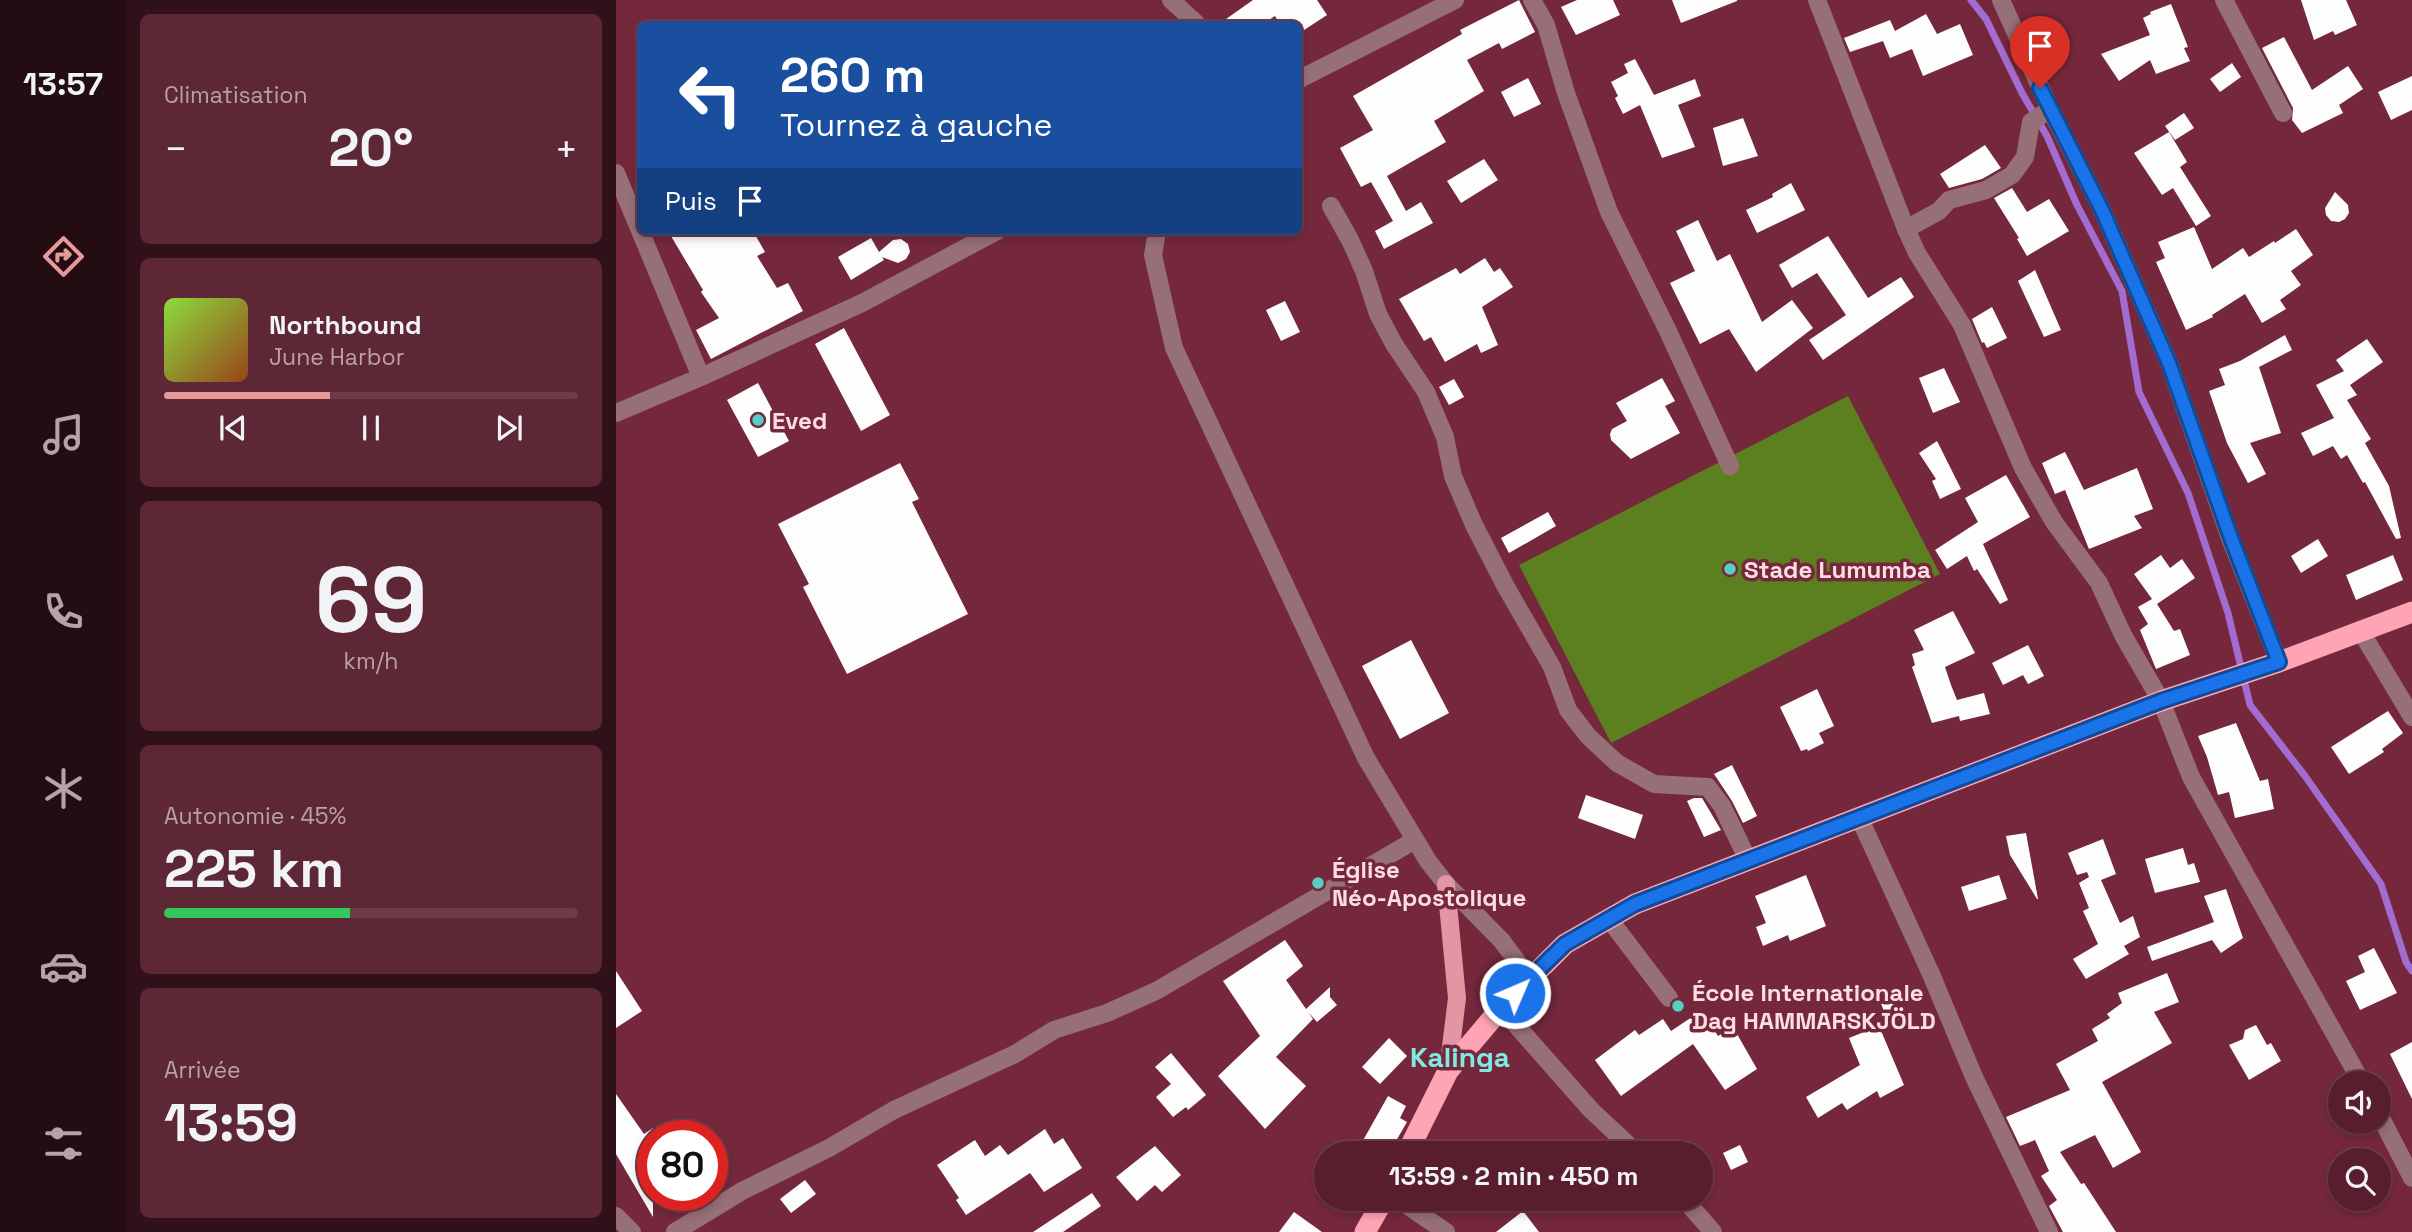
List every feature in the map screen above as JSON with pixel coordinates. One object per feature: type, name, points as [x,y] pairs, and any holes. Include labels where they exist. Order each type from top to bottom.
[{"type":"highway","points":[[1413,1141],[1448,1071],[1501,1008],[1565,944],[1635,904],[2161,701],[2412,612]]},
{"type":"highway","points":[[1365,1232],[1377,1211]]},
{"type":"main road","points":[[1446,884],[1457,998],[1448,1071]]},
{"type":"street","points":[[1171,0],[1194,21]]},
{"type":"street","points":[[1302,78],[1455,0]]},
{"type":"street","points":[[1532,0],[1546,25],[1566,93],[1609,212],[1667,329],[1730,467]]},
{"type":"street","points":[[1817,0],[1906,229],[1917,253],[1962,325],[2023,468],[2054,522],[2099,583],[2123,635],[2161,701],[2191,777],[2355,1071]]},
{"type":"street","points":[[2001,0],[2050,110],[2102,210],[2169,363],[2231,538],[2271,664]]},
{"type":"street","points":[[2224,0],[2283,113]]},
{"type":"street","points":[[1906,229],[1919,224],[1949,200],[1986,190],[2012,175],[2025,157],[2031,122],[2050,110]]},
{"type":"street","points":[[616,173],[637,223]]},
{"type":"street","points":[[1331,206],[1364,271],[1378,314],[1394,344],[1426,391],[1445,437],[1453,476],[1474,525],[1552,667],[1569,710],[1588,736],[1617,763],[1654,784],[1708,787],[1722,806],[1748,860]]},
{"type":"street","points":[[642,235],[702,377]]},
{"type":"street","points":[[616,414],[862,303],[990,235]]},
{"type":"street","points":[[1156,235],[1153,255],[1174,348],[1366,758],[1415,840],[1446,884],[1502,941],[1530,979]]},
{"type":"street","points":[[2360,630],[2412,717]]},
{"type":"street","points":[[1859,817],[1931,974],[1974,1077],[2049,1232]]},
{"type":"street","points":[[675,1232],[742,1191],[829,1147],[905,1104],[1015,1054],[1054,1030],[1107,1013],[1156,991],[1415,840]]},
{"type":"street","points":[[1609,919],[1669,998]]},
{"type":"street","points":[[1501,1008],[1591,1110],[1624,1141]]},
{"type":"street","points":[[2389,1134],[2412,1178]]},
{"type":"street","points":[[1415,1211],[1446,1232]]},
{"type":"street","points":[[1695,1211],[1713,1232]]},
{"type":"street","points":[[616,1216],[632,1232]]},
{"type":"green space","name":"Stade Lumumba","points":[[1848,396],[1940,574],[1611,743],[1519,565]]},
{"type":"building","points":[[1253,0],[1317,0],[1327,15],[1302,31],[1302,21],[1278,21],[1275,16],[1268,21],[1223,21]]},
{"type":"building","points":[[1519,0],[1535,32],[1502,49],[1499,43],[1467,60],[1484,91],[1434,121],[1446,142],[1387,176],[1406,211],[1421,202],[1433,223],[1384,249],[1375,231],[1393,221],[1371,182],[1361,187],[1340,148],[1373,130],[1353,96],[1462,34],[1460,30]]},
{"type":"building","points":[[1577,0],[1613,0],[1620,15],[1576,35],[1561,7]]},
{"type":"building","points":[[1672,0],[1737,0],[1737,1],[1681,23]]},
{"type":"building","points":[[2301,0],[2346,0],[2357,25],[2335,35],[2333,31],[2314,40]]},
{"type":"building","points":[[2171,4],[2188,47],[2184,48],[2190,61],[2156,74],[2150,60],[2119,81],[2101,54],[2150,35],[2143,18],[2151,14],[2150,12]]},
{"type":"building","points":[[1926,14],[1937,34],[1960,24],[1973,55],[1923,76],[1912,49],[1890,58],[1883,41],[1850,52],[1844,38],[1890,20],[1895,31]]},
{"type":"building","points":[[2284,37],[2312,90],[2348,66],[2363,89],[2339,105],[2343,113],[2302,133],[2292,120],[2293,108],[2262,48]]},
{"type":"building","points":[[1635,59],[1654,95],[1695,79],[1701,96],[1678,105],[1695,147],[1662,158],[1640,105],[1623,114],[1611,82],[1628,73],[1624,64]]},
{"type":"building","points":[[2232,63],[2241,77],[2220,92],[2210,79]]},
{"type":"building","points":[[2412,76],[2412,110],[2391,120],[2378,92]]},
{"type":"building","points":[[1528,78],[1541,104],[1514,117],[1501,92]]},
{"type":"building","points":[[2184,113],[2194,128],[2175,140],[2165,126]]},
{"type":"building","points":[[1743,118],[1758,156],[1723,166],[1713,128]]},
{"type":"building","points":[[2169,132],[2187,162],[2180,167],[2211,216],[2196,226],[2173,188],[2162,195],[2134,153]]},
{"type":"building","points":[[1985,145],[2001,168],[1982,179],[1949,188],[1940,174]]},
{"type":"building","points":[[1484,159],[1498,180],[1461,203],[1447,181]]},
{"type":"building","points":[[1791,183],[1805,210],[1757,233],[1746,210],[1773,197],[1772,194]]},
{"type":"building","points":[[2012,188],[2027,212],[2049,199],[2069,231],[2027,256],[1994,198]]},
{"type":"building","points":[[2335,192],[2348,205],[2349,213],[2339,222],[2331,221],[2325,208]]},
{"type":"building","points":[[1698,220],[1717,261],[1730,254],[1762,322],[1792,300],[1813,328],[1756,372],[1729,329],[1700,344],[1670,283],[1695,271],[1676,231]]},
{"type":"building","points":[[2194,227],[2212,269],[2243,248],[2249,257],[2296,229],[2313,255],[2291,271],[2301,285],[2280,300],[2286,309],[2262,323],[2245,294],[2212,315],[2213,317],[2186,330],[2156,262],[2165,258],[2158,242]]},
{"type":"building","points":[[670,235],[755,235],[765,252],[757,256],[777,288],[788,283],[803,311],[711,359],[696,330],[719,318],[701,292],[703,290]]},
{"type":"building","points":[[1828,236],[1868,298],[1901,277],[1914,297],[1823,360],[1809,340],[1846,315],[1817,273],[1792,288],[1779,265]]},
{"type":"building","points":[[871,238],[879,252],[893,240],[901,239],[908,244],[910,252],[906,259],[898,263],[882,257],[884,260],[851,280],[838,257]]},
{"type":"building","points":[[1485,258],[1494,272],[1500,268],[1513,287],[1482,307],[1498,345],[1481,353],[1477,344],[1445,362],[1431,337],[1424,341],[1399,299],[1456,268],[1460,274]]},
{"type":"building","points":[[2035,270],[2061,330],[2044,337],[2018,281]]},
{"type":"building","points":[[1285,301],[1300,332],[1281,341],[1266,310]]},
{"type":"building","points":[[1992,307],[2007,338],[1987,348],[1984,342],[1982,343],[1972,319]]},
{"type":"building","points":[[844,328],[890,415],[861,431],[815,344]]},
{"type":"building","points":[[2285,335],[2292,350],[2259,367],[2281,433],[2250,443],[2266,474],[2248,483],[2227,443],[2209,391],[2225,385],[2219,369],[2240,361]]},
{"type":"building","points":[[2367,339],[2383,362],[2350,385],[2357,395],[2347,400],[2371,439],[2365,443],[2389,486],[2401,538],[2396,539],[2347,455],[2341,459],[2333,446],[2313,456],[2301,433],[2334,418],[2316,385],[2344,371],[2336,360]]},
{"type":"building","points":[[1944,368],[1960,402],[1933,413],[1919,378]]},
{"type":"building","points":[[1662,378],[1675,401],[1665,406],[1680,433],[1631,459],[1611,440],[1612,429],[1627,421],[1616,403]]},
{"type":"building","points":[[1454,379],[1464,397],[1449,405],[1439,387]]},
{"type":"building","name":"Eved","points":[[758,383],[789,441],[758,457],[727,400]]},
{"type":"building","points":[[1937,441],[1961,489],[1940,499],[1932,481],[1936,479],[1919,453]]},
{"type":"building","points":[[2065,452],[2084,490],[2137,468],[2153,509],[2134,516],[2142,528],[2089,549],[2065,490],[2055,494],[2042,463]]},
{"type":"building","points":[[900,463],[919,499],[912,502],[968,614],[847,674],[803,587],[809,584],[778,524]]},
{"type":"building","points":[[2006,475],[2030,517],[1983,544],[2008,600],[2000,604],[1977,569],[1974,571],[1967,556],[1947,569],[1935,550],[1978,522],[1965,498]]},
{"type":"building","points":[[1548,512],[1556,526],[1509,553],[1501,538]]},
{"type":"building","points":[[2318,539],[2328,556],[2301,573],[2291,556]]},
{"type":"building","points":[[2161,555],[2170,568],[2182,559],[2195,578],[2157,604],[2174,631],[2180,629],[2190,655],[2156,669],[2140,630],[2148,624],[2138,607],[2152,599],[2134,574]]},
{"type":"building","points":[[2393,555],[2403,580],[2356,600],[2346,575]]},
{"type":"building","points":[[1953,611],[1975,653],[1945,667],[1951,685],[1957,700],[1984,693],[1990,714],[1960,721],[1959,716],[1932,723],[1912,667],[1915,665],[1912,654],[1924,650],[1914,630]]},
{"type":"building","points":[[1411,640],[1449,713],[1400,739],[1362,666]]},
{"type":"building","points":[[2028,645],[2044,676],[2028,684],[2023,675],[2003,685],[1992,663]]},
{"type":"building","points":[[1817,689],[1834,726],[1819,733],[1824,743],[1808,751],[1801,751],[1780,707]]},
{"type":"building","points":[[2388,711],[2403,733],[2382,749],[2384,752],[2349,774],[2331,747]]},
{"type":"building","points":[[2236,723],[2260,781],[2268,779],[2274,809],[2235,818],[2229,792],[2218,795],[2198,736]]},
{"type":"building","points":[[1732,765],[1757,816],[1743,823],[1714,774]]},
{"type":"building","points":[[1586,795],[1643,815],[1635,839],[1578,818]]},
{"type":"building","points":[[1702,798],[1721,830],[1704,837],[1687,801]]},
{"type":"building","points":[[2026,833],[2038,899],[2010,855],[2006,836]]},
{"type":"building","points":[[2103,839],[2116,874],[2101,880],[2120,923],[2133,916],[2140,937],[2124,946],[2129,954],[2086,979],[2073,959],[2098,944],[2083,911],[2089,908],[2079,883],[2089,877],[2087,872],[2077,875],[2068,853]]},
{"type":"building","points":[[2183,848],[2188,865],[2194,863],[2200,882],[2155,893],[2145,859]]},
{"type":"building","points":[[1806,875],[1826,926],[1790,941],[1788,935],[1763,946],[1756,927],[1766,923],[1755,896]]},
{"type":"building","points":[[1999,875],[2007,899],[1969,911],[1961,887]]},
{"type":"building","points":[[2226,889],[2243,938],[2221,953],[2212,940],[2152,961],[2147,947],[2214,922],[2204,896]]},
{"type":"building","points":[[1285,940],[1303,966],[1286,980],[1306,1009],[1330,987],[1330,997],[1337,1005],[1317,1022],[1309,1013],[1313,1019],[1276,1057],[1306,1086],[1265,1129],[1218,1076],[1260,1036],[1223,981]]},
{"type":"building","points":[[2374,948],[2397,993],[2360,1010],[2346,981],[2365,972],[2358,956]]},
{"type":"building","points":[[616,971],[642,1011],[616,1028]]},
{"type":"building","points":[[2167,973],[2179,1002],[2154,1012],[2172,1043],[2102,1082],[2141,1152],[2113,1168],[2095,1135],[2060,1152],[2116,1232],[2063,1232],[2049,1206],[2057,1200],[2041,1176],[2049,1171],[2035,1140],[2020,1146],[2006,1117],[2070,1090],[2056,1064],[2098,1041],[2092,1029],[2110,1018],[2107,1014],[2122,1003],[2118,993]]},
{"type":"building","points":[[1896,995],[1906,1017],[1889,1024],[1880,1001]]},
{"type":"building","points":[[1701,1011],[1718,1036],[1733,1027],[1757,1069],[1725,1090],[1693,1044],[1621,1096],[1595,1060],[1635,1030],[1639,1035],[1663,1019],[1671,1031]]},
{"type":"building","points":[[2256,1025],[2267,1045],[2271,1043],[2281,1061],[2249,1080],[2229,1045],[2243,1039],[2245,1030]]},
{"type":"building","points":[[1879,1026],[1904,1085],[1880,1098],[1877,1091],[1847,1110],[1842,1103],[1818,1118],[1806,1097],[1860,1065],[1849,1038]]},
{"type":"building","points":[[1389,1038],[1407,1056],[1380,1084],[1362,1067]]},
{"type":"building","points":[[2412,1042],[2412,1099],[2390,1054]]},
{"type":"building","points":[[1171,1053],[1206,1095],[1188,1110],[1186,1107],[1173,1117],[1156,1097],[1171,1084],[1155,1067]]},
{"type":"building","points":[[616,1094],[637,1124],[637,1190],[616,1154]]},
{"type":"building","points":[[1388,1096],[1406,1106],[1400,1118],[1407,1122],[1396,1141],[1363,1141]]},
{"type":"building","points":[[1045,1129],[1054,1144],[1063,1138],[1082,1168],[1044,1192],[1030,1173],[966,1215],[956,1200],[959,1198],[937,1165],[975,1140],[985,1156],[1000,1145],[1008,1155]]},
{"type":"building","points":[[1740,1145],[1748,1162],[1731,1170],[1723,1153]]},
{"type":"building","points":[[1155,1146],[1181,1175],[1162,1192],[1155,1185],[1137,1201],[1116,1177]]},
{"type":"building","points":[[805,1180],[816,1194],[791,1213],[780,1199]]},
{"type":"building","points":[[1092,1193],[1101,1206],[1063,1232],[1033,1232]]},
{"type":"building","points":[[1523,1211],[1539,1232],[1496,1232]]},
{"type":"building","points":[[1294,1212],[1322,1232],[1279,1232]]},
{"type":"waterway","points":[[1971,0],[1986,19],[2022,93],[2047,136],[2077,205],[2122,291],[2139,392],[2188,493],[2228,613],[2250,705],[2305,776],[2381,884],[2406,962],[2412,971]]},
{"type":"place","name":"Eved","points":[[758,420]]},
{"type":"place","name":"Stade Lumumba","points":[[1730,569]]},
{"type":"place","name":"Église Néo-Apostolique","points":[[1318,883]]},
{"type":"place","name":"École Internationale Dag HAMMARSKJÖLD","points":[[1678,1006]]},
{"type":"district","name":"Kalinga","points":[[1460,1057]]},
{"type":"route","points":[[1515,993],[1565,944],[1635,904],[2161,701],[2279,662],[2231,538],[2169,363],[2102,210],[2040,88]]}]
